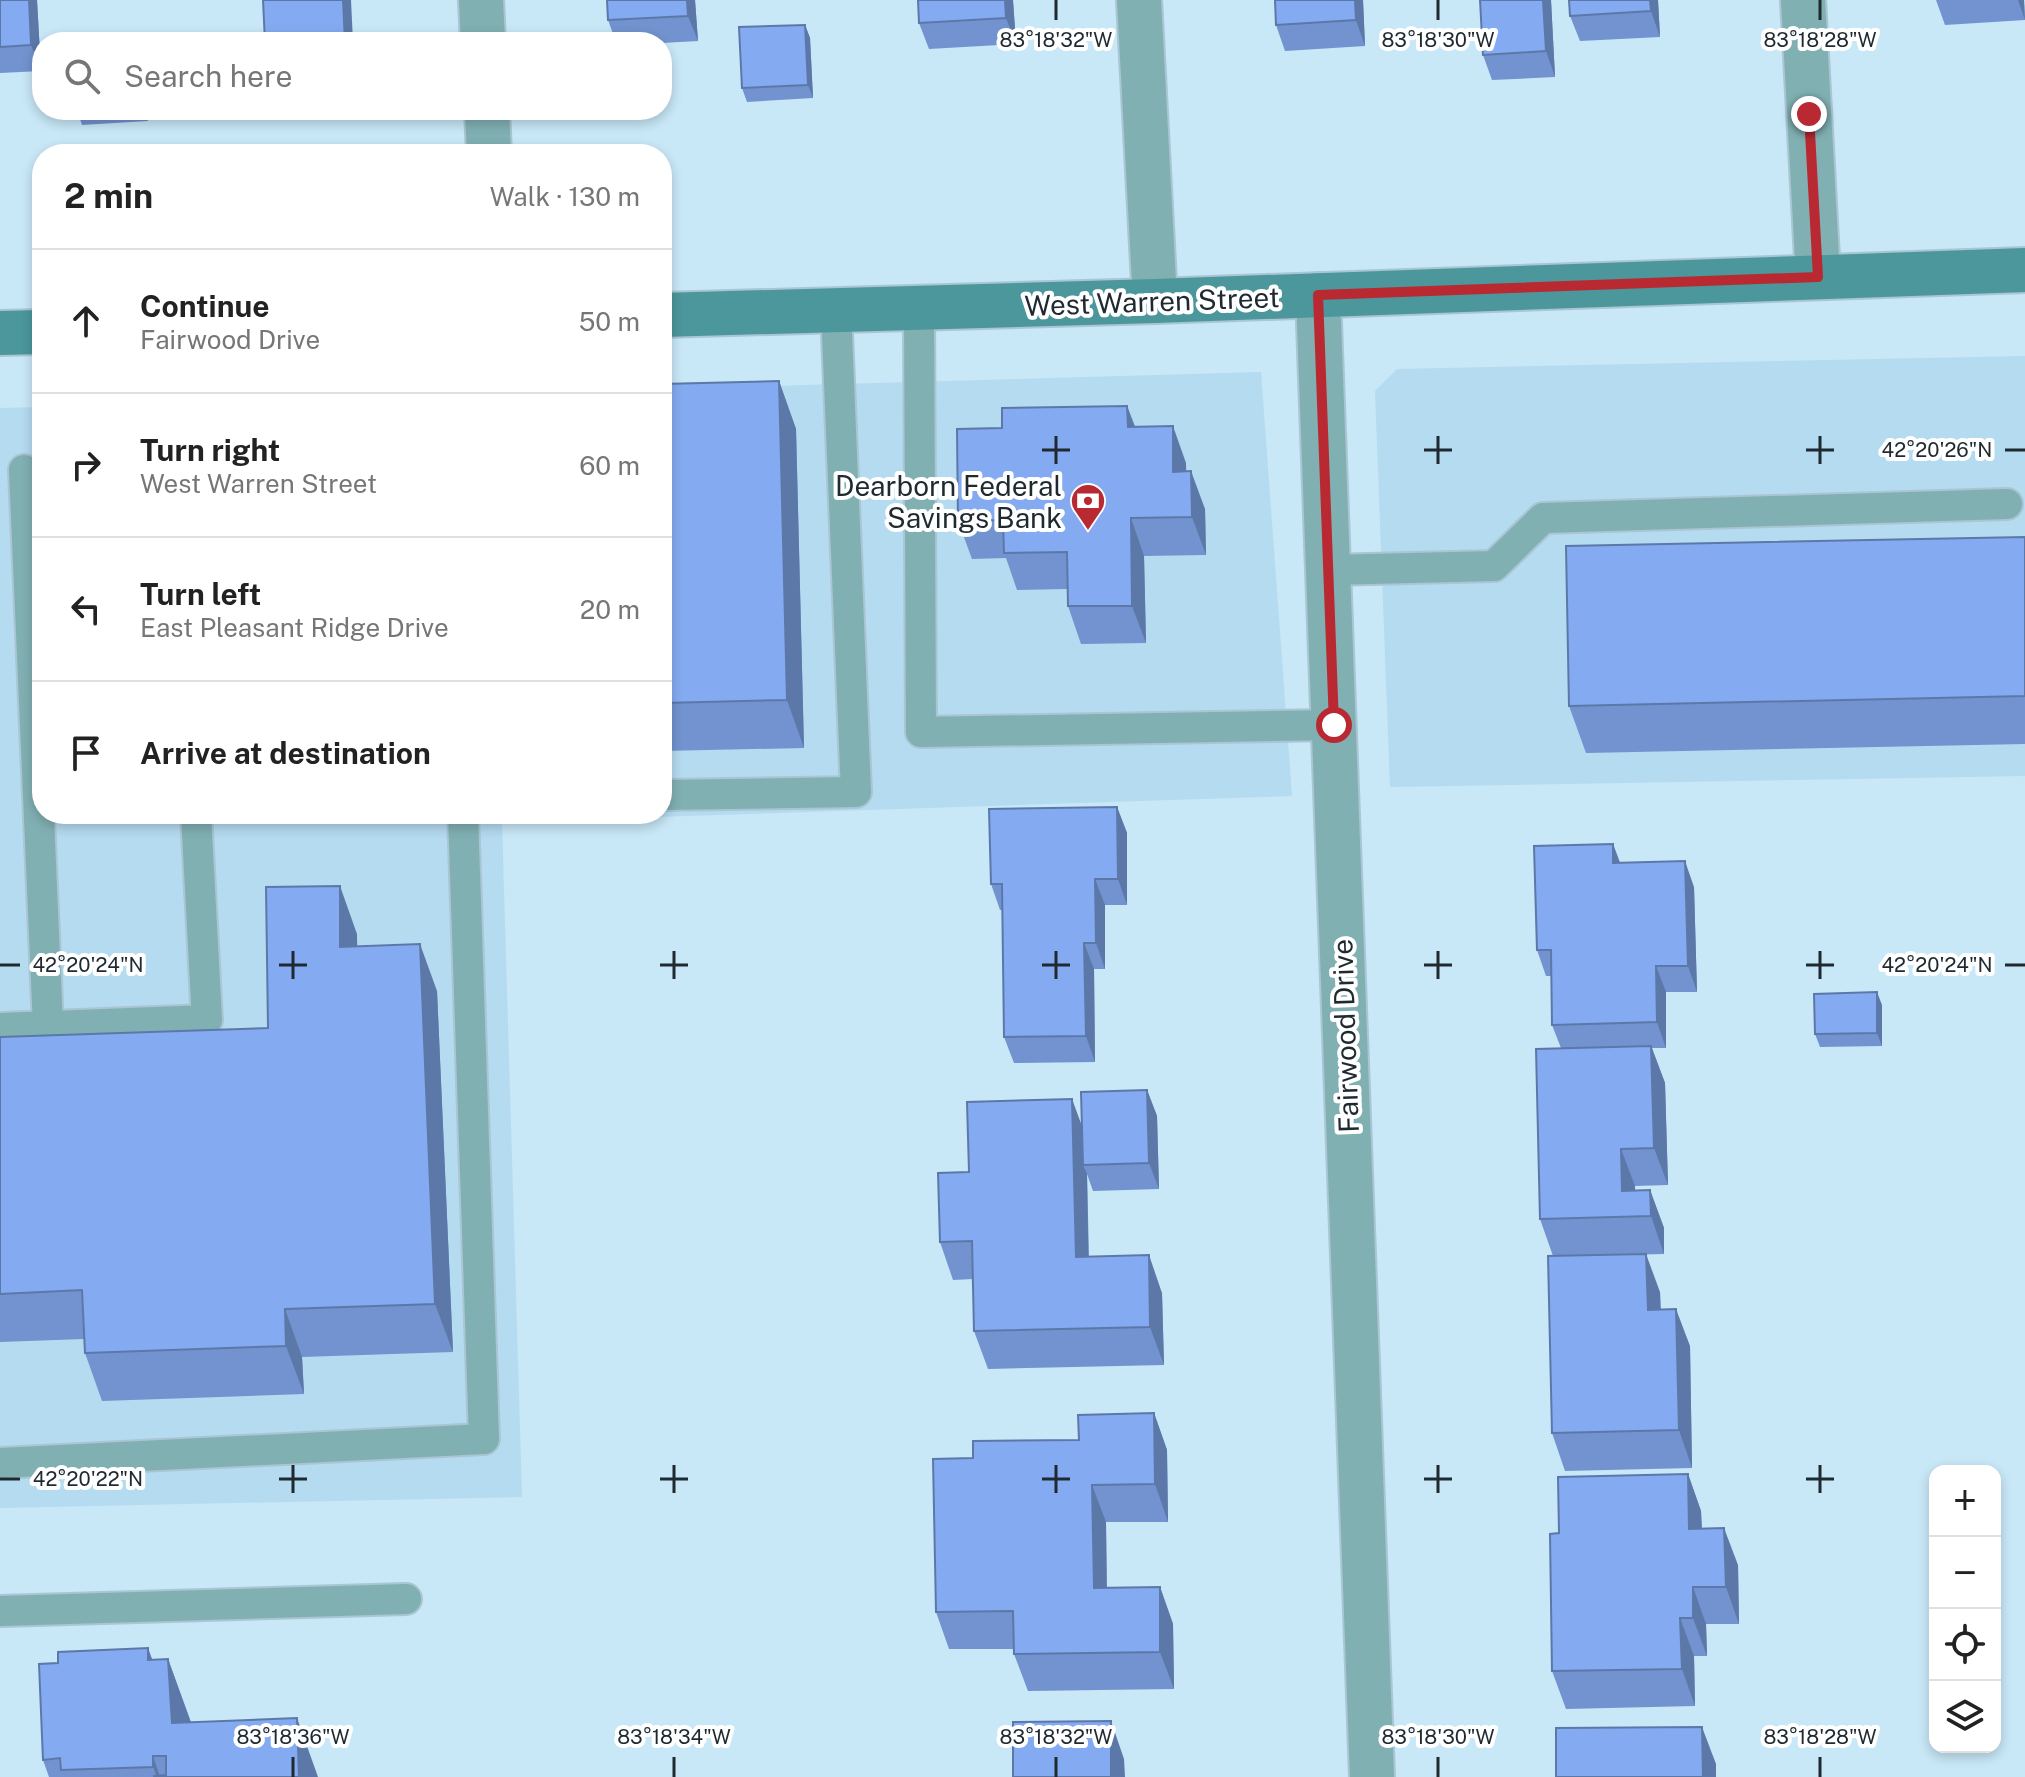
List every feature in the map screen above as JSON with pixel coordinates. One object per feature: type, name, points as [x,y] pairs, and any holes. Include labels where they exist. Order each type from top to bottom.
[{"type":"main road","name":"West Warren Street","points":[[672,315],[2025,270]]},
{"type":"main road","points":[[0,333],[32,332]]},
{"type":"street","points":[[481,0],[483,32]]},
{"type":"street","points":[[1139,0],[1155,301]]},
{"type":"street","points":[[1803,0],[1818,277]]},
{"type":"street","points":[[487,120],[489,144]]},
{"type":"street","name":"Fairwood Drive","points":[[1318,295],[1372,1777]]},
{"type":"lane","points":[[919,308],[921,732],[1334,725]]},
{"type":"lane","points":[[672,795],[856,792],[836,310]]},
{"type":"lane","points":[[24,470],[32,656]]},
{"type":"lane","points":[[1328,570],[1494,566],[1543,518],[2007,504]]},
{"type":"lane","points":[[39,824],[48,1027]]},
{"type":"lane","points":[[0,1028],[207,1020],[197,824]]},
{"type":"lane","points":[[0,1463],[484,1439],[463,824]]},
{"type":"lane","points":[[0,1611],[406,1599]]},
{"type":"shaded area","points":[[2025,356],[2025,776],[1390,787],[1375,391],[1397,369]]},
{"type":"shaded area","points":[[1261,372],[1292,796],[672,816],[672,389]]},
{"type":"shaded area","points":[[32,407],[32,824],[502,824],[522,1497],[0,1508],[0,408]]},
{"type":"building","points":[[0,0],[29,0],[31,45],[0,47]]},
{"type":"building","points":[[263,0],[343,0],[345,32],[265,32]]},
{"type":"building","points":[[607,0],[687,0],[688,16],[608,20]]},
{"type":"building","points":[[918,0],[1005,0],[1006,18],[919,23]]},
{"type":"building","points":[[1275,0],[1355,0],[1356,20],[1276,25]]},
{"type":"building","points":[[1480,0],[1543,0],[1546,51],[1483,55]]},
{"type":"building","points":[[1569,0],[1650,0],[1651,11],[1570,16]]},
{"type":"building","points":[[805,25],[808,85],[742,88],[739,27]]},
{"type":"building","points":[[779,381],[787,700],[672,703],[672,384]]},
{"type":"building","name":"Dearborn Federal Savings Bank","points":[[1127,406],[1128,427],[1173,426],[1173,472],[1191,471],[1192,517],[1131,518],[1132,606],[1068,606],[1067,552],[1004,553],[1003,520],[958,521],[957,429],[1002,428],[1002,408]]},
{"type":"building","points":[[2025,537],[2025,696],[1569,706],[1566,546]]},
{"type":"building","points":[[1117,807],[1118,879],[1095,879],[1096,943],[1084,943],[1086,1036],[1004,1037],[1002,884],[991,884],[989,809]]},
{"type":"building","points":[[1613,844],[1613,863],[1685,861],[1688,966],[1656,966],[1657,1022],[1552,1025],[1551,950],[1537,950],[1534,846]]},
{"type":"building","points":[[340,886],[340,947],[420,944],[435,1304],[285,1309],[286,1346],[85,1353],[82,1290],[0,1294],[0,1037],[268,1028],[266,887]]},
{"type":"building","points":[[1877,992],[1877,1033],[1815,1034],[1814,994]]},
{"type":"building","points":[[1651,1046],[1654,1148],[1621,1149],[1622,1191],[1650,1190],[1651,1216],[1540,1219],[1536,1049]]},
{"type":"building","points":[[1147,1090],[1149,1163],[1083,1165],[1081,1092]]},
{"type":"building","points":[[1072,1099],[1076,1257],[1149,1255],[1150,1327],[974,1331],[972,1241],[940,1242],[938,1173],[969,1172],[967,1102]]},
{"type":"building","points":[[1646,1254],[1648,1310],[1676,1309],[1679,1430],[1552,1433],[1548,1256]]},
{"type":"building","points":[[1154,1413],[1155,1484],[1092,1485],[1094,1588],[1160,1587],[1160,1652],[1014,1654],[1013,1611],[936,1612],[933,1459],[973,1458],[973,1441],[1079,1440],[1078,1415]]},
{"type":"building","points":[[1688,1474],[1689,1529],[1724,1528],[1726,1587],[1693,1587],[1693,1618],[1680,1618],[1682,1669],[1552,1671],[1550,1534],[1559,1533],[1558,1477]]},
{"type":"building","points":[[148,1648],[148,1660],[168,1659],[172,1723],[297,1718],[299,1777],[154,1777],[166,1775],[166,1756],[153,1756],[153,1767],[61,1770],[60,1758],[43,1760],[39,1664],[58,1663],[58,1652]]},
{"type":"building","points":[[1111,1721],[1111,1777],[1013,1777],[1013,1722]]},
{"type":"building","points":[[1702,1727],[1703,1777],[1556,1777],[1556,1728]]},
{"type":"place","name":"Dearborn Federal Savings Bank","points":[[1088,532]]},
{"type":"route","points":[[1334,725],[1318,295],[1818,277],[1809,114]]}]
